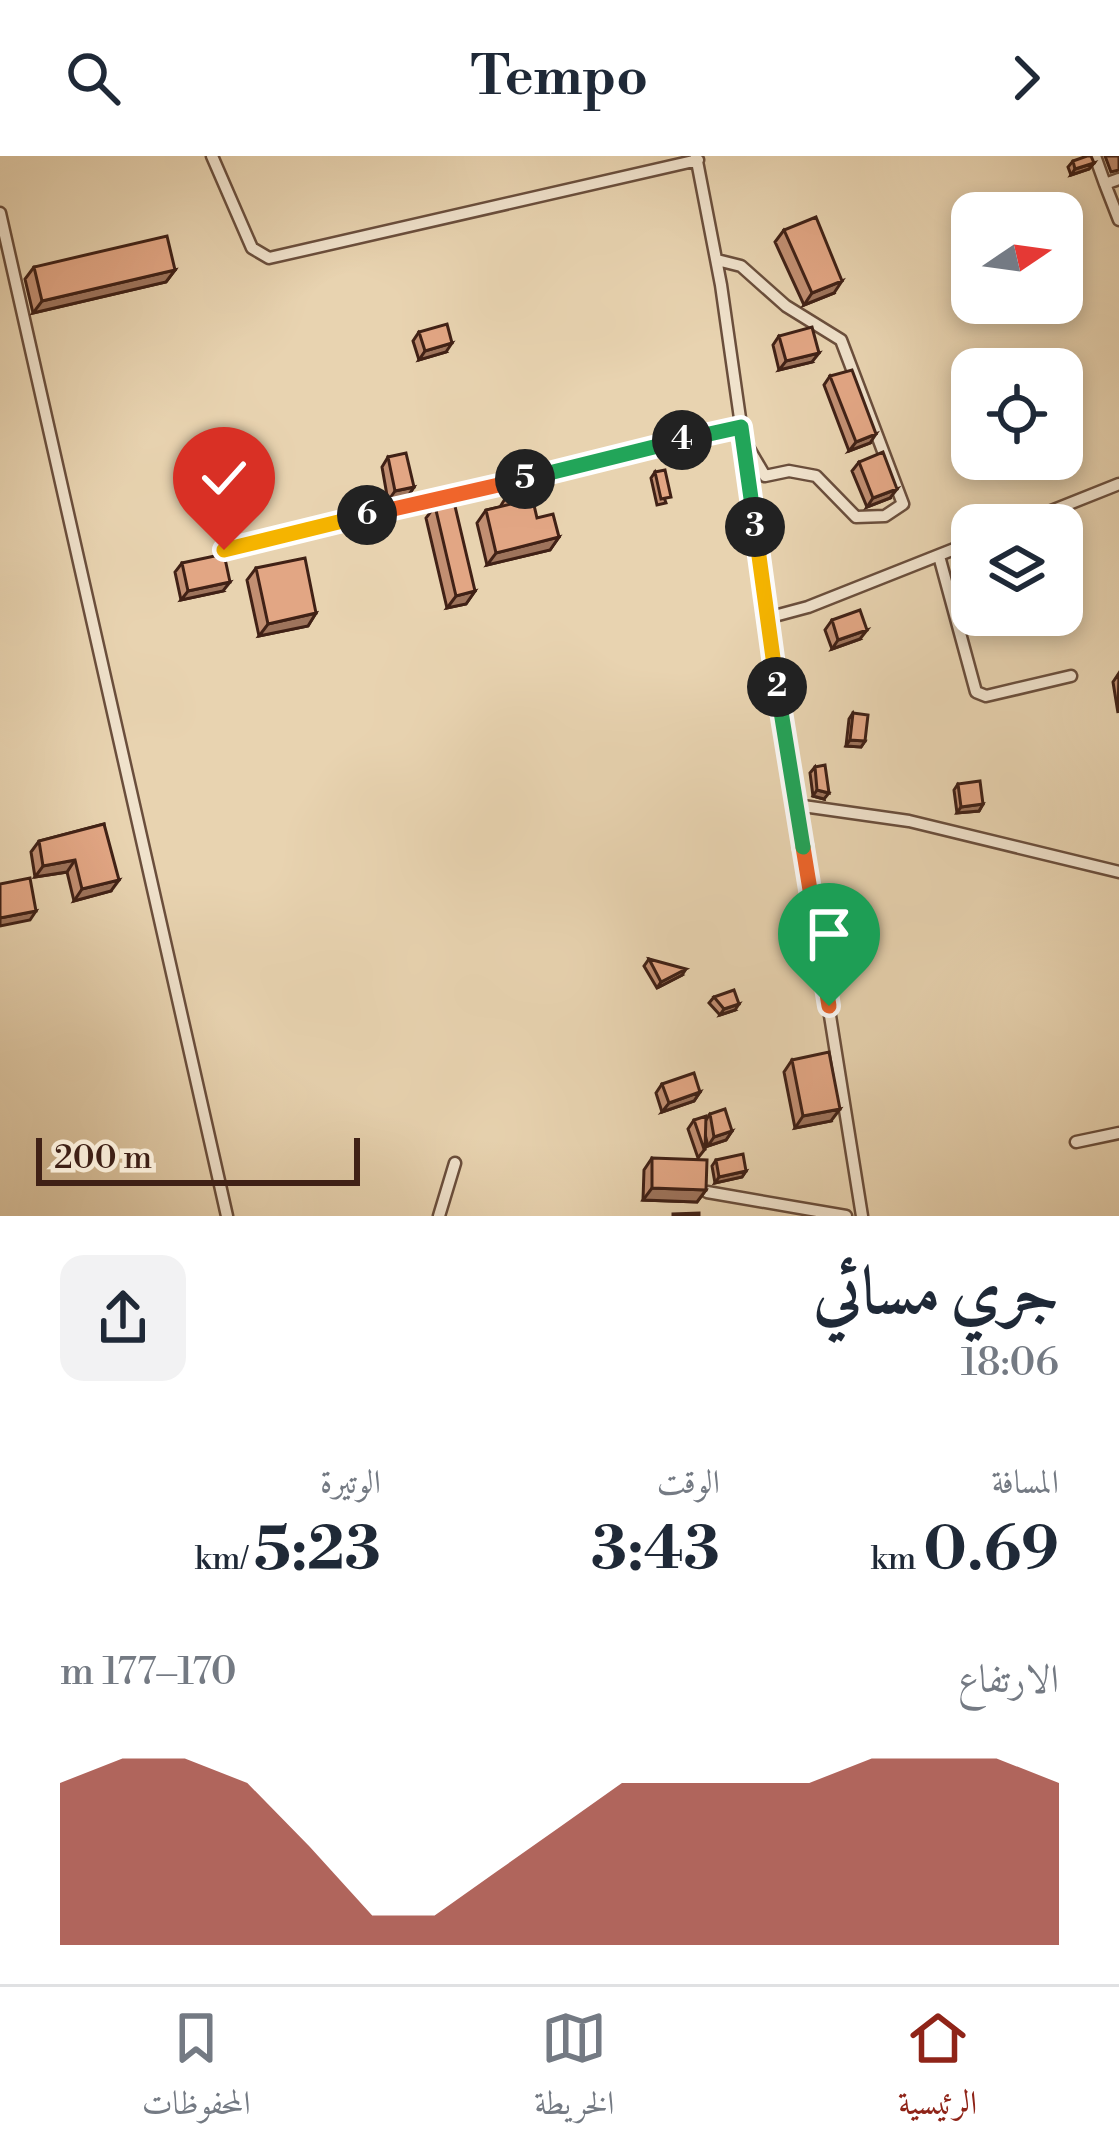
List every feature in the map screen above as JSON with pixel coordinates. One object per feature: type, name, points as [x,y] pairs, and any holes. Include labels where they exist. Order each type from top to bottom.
[{"type":"street","points":[[212,156],[252,248],[269,258],[697,158],[717,260],[853,1216],[707,1192]]},
{"type":"street","points":[[1095,156],[1119,220]]},
{"type":"street","points":[[1105,184],[1119,179]]},
{"type":"street","points":[[0,213],[227,1216]]},
{"type":"street","points":[[717,260],[742,266],[786,306],[841,340],[903,504],[885,516],[856,517],[816,476],[789,471],[766,476],[742,433]]},
{"type":"street","points":[[0,288],[16,285]]},
{"type":"street","points":[[224,550],[742,433]]},
{"type":"street","points":[[1069,504],[1119,484]]},
{"type":"street","points":[[767,618],[951,551]]},
{"type":"street","points":[[939,556],[964,632],[976,692],[986,696],[1071,676]]},
{"type":"street","points":[[796,805],[940,827],[1119,872]]},
{"type":"street","points":[[1076,1142],[1119,1132]]},
{"type":"street","points":[[439,1216],[455,1163]]},
{"type":"building","points":[[1087,156],[1094,163],[1075,169],[1073,161]]},
{"type":"building","points":[[816,217],[842,281],[812,293],[784,230]]},
{"type":"building","points":[[167,236],[175,270],[42,301],[34,267]]},
{"type":"building","points":[[447,324],[452,343],[425,351],[419,332]]},
{"type":"building","points":[[812,327],[819,353],[786,361],[779,336]]},
{"type":"building","points":[[852,370],[876,434],[856,442],[830,376]]},
{"type":"building","points":[[883,452],[897,489],[873,498],[859,462]]},
{"type":"building","points":[[406,453],[414,487],[395,491],[388,457]]},
{"type":"building","points":[[665,470],[671,497],[661,499],[655,472]]},
{"type":"building","points":[[530,488],[537,518],[553,514],[559,537],[496,553],[486,510],[511,504],[508,494]]},
{"type":"building","points":[[454,502],[475,591],[456,596],[435,506]]},
{"type":"building","points":[[224,554],[230,582],[188,591],[182,563]]},
{"type":"building","points":[[305,558],[316,613],[268,624],[256,568]]},
{"type":"building","points":[[860,610],[867,630],[838,640],[832,620]]},
{"type":"building","points":[[853,713],[868,715],[865,741],[850,740]]},
{"type":"building","points":[[825,765],[829,793],[817,790],[815,767]]},
{"type":"building","points":[[980,781],[983,804],[961,807],[958,784]]},
{"type":"building","points":[[104,824],[119,880],[82,889],[75,860],[43,866],[39,841]]},
{"type":"building","points":[[30,878],[36,911],[0,918],[0,884]]},
{"type":"building","points":[[649,959],[686,969],[661,982]]},
{"type":"building","points":[[734,990],[739,1004],[724,1009],[714,997]]},
{"type":"building","points":[[829,1052],[840,1109],[803,1116],[792,1060]]},
{"type":"building","points":[[694,1073],[700,1092],[669,1103],[662,1084]]},
{"type":"building","points":[[725,1109],[732,1131],[714,1137],[710,1114]]},
{"type":"building","points":[[706,1116],[705,1149],[704,1149],[694,1120]]},
{"type":"building","points":[[743,1154],[746,1171],[719,1177],[716,1160]]},
{"type":"building","points":[[652,1158],[707,1160],[706,1190],[652,1188]]},
{"type":"route","points":[[224,550],[741,427],[784,734],[829,1006]]}]
